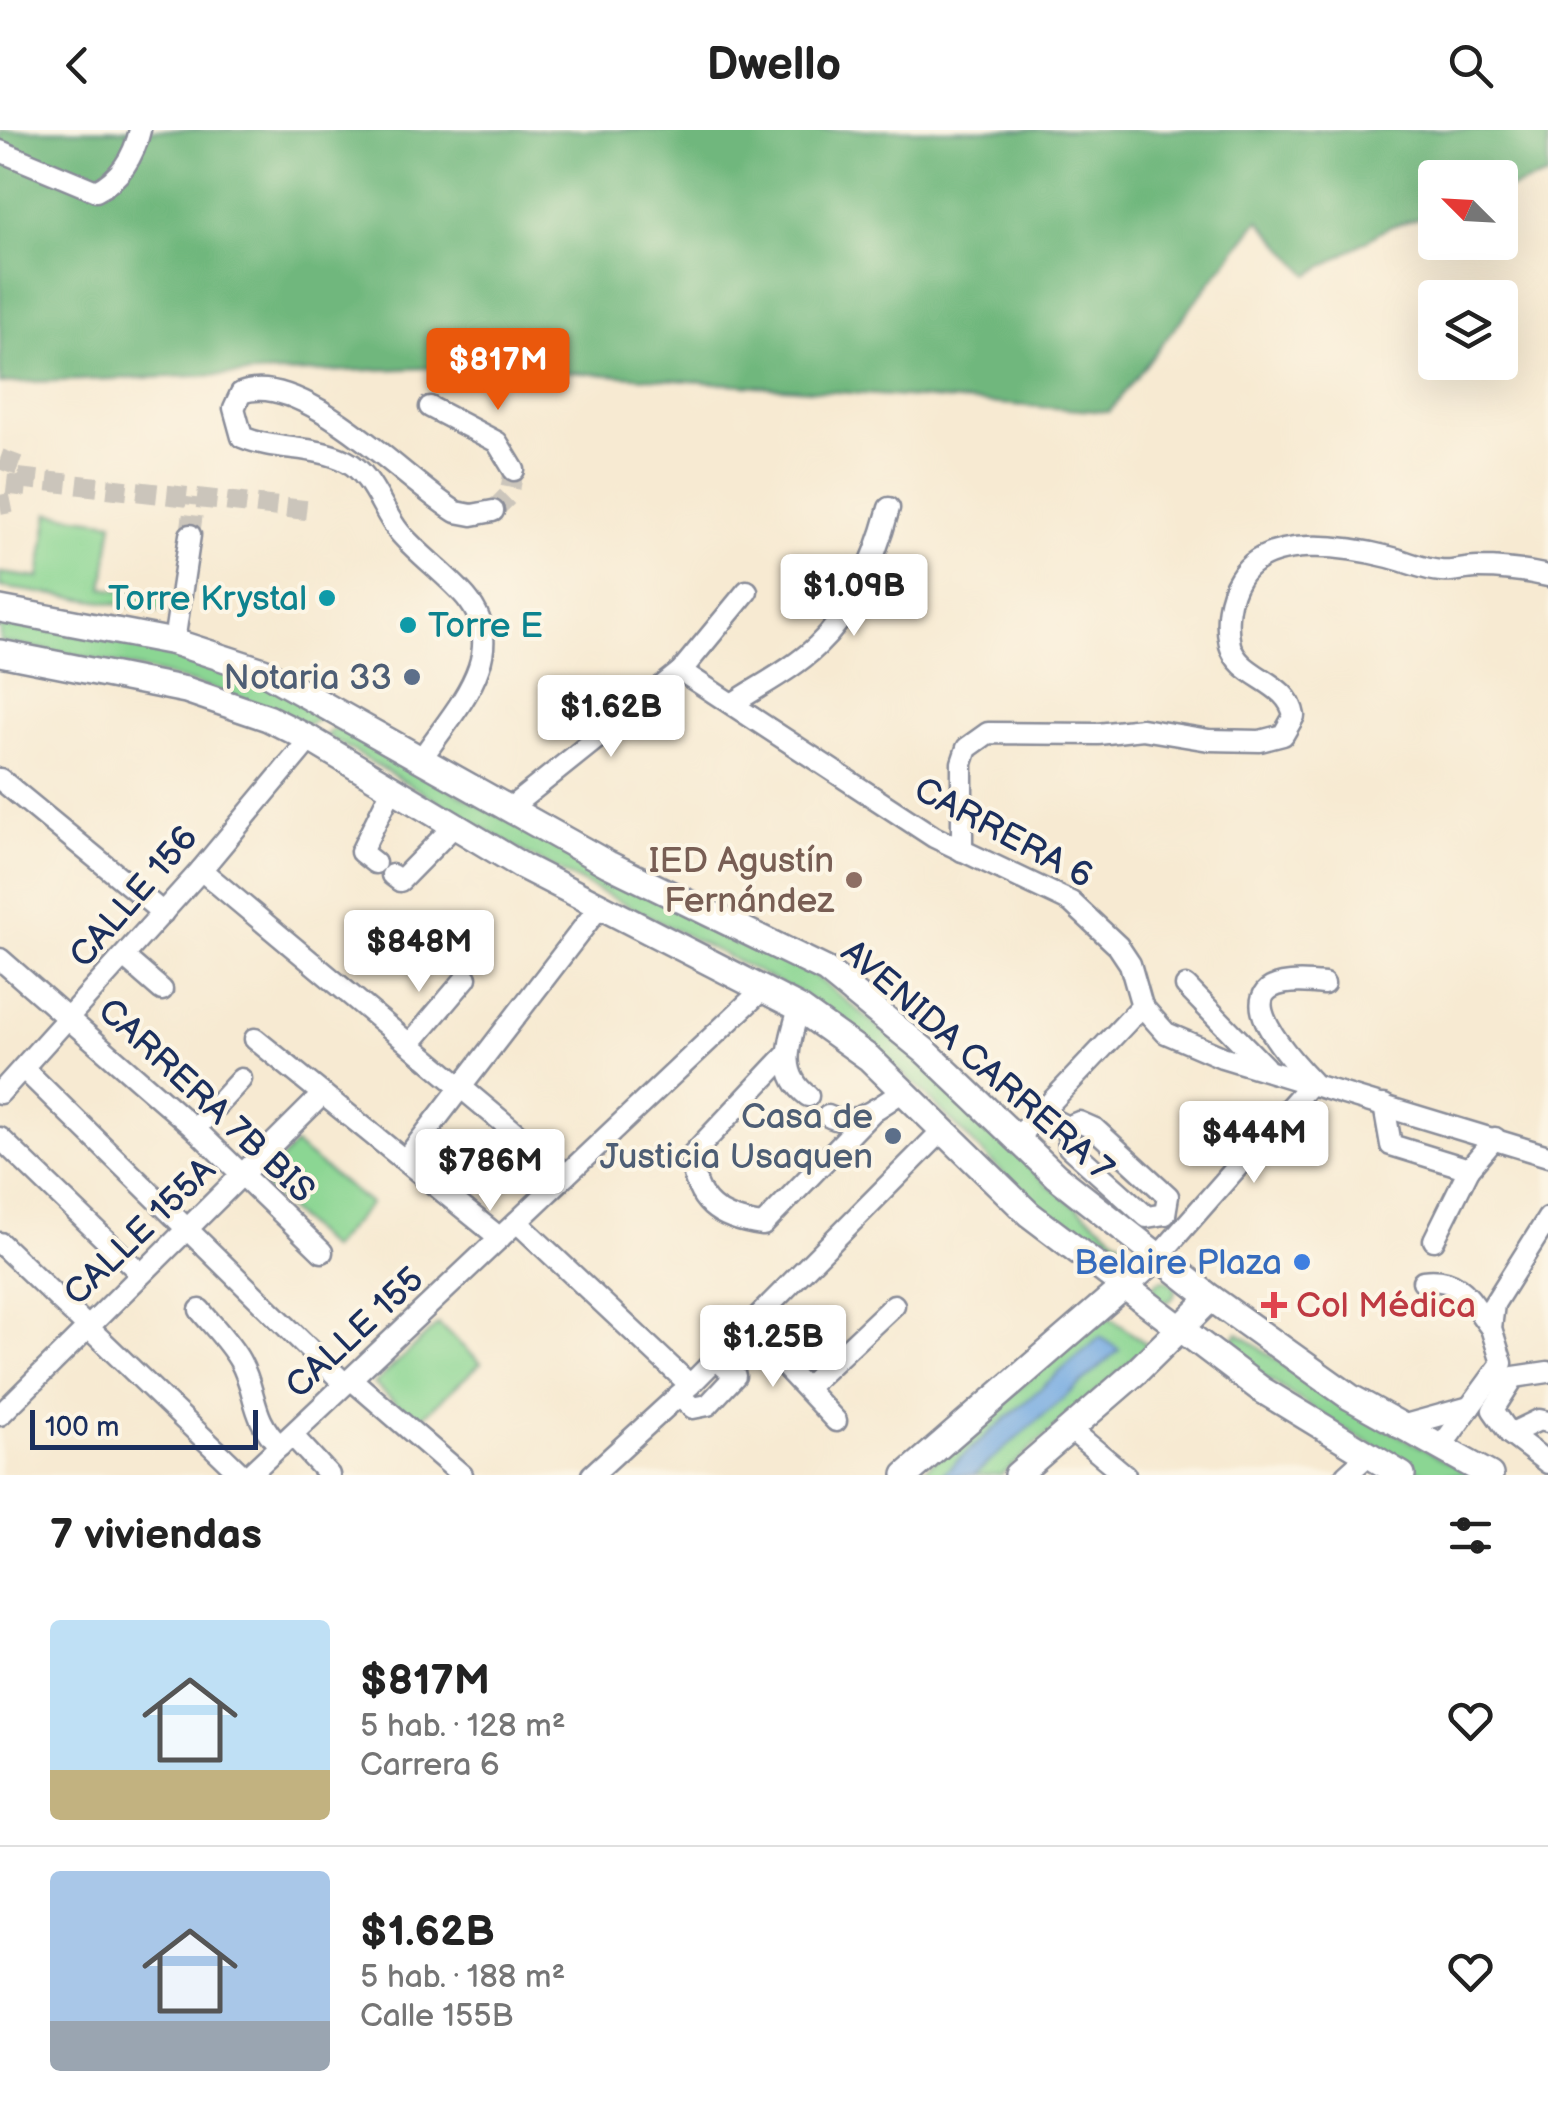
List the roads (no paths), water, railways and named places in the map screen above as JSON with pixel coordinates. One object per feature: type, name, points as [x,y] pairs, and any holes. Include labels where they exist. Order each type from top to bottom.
[{"type":"main road","name":"AVENIDA CARRERA 7","points":[[0,608],[174,642],[263,671],[608,864],[826,970],[925,1051],[1056,1176],[1211,1298],[1398,1426],[1490,1475]]},
{"type":"main road","name":"AVENIDA CARRERA 7","points":[[0,653],[186,690],[310,739],[600,906],[800,1008],[869,1058],[1029,1214],[1123,1287],[1262,1390],[1402,1475]]},
{"type":"main road","points":[[310,739],[318,728],[339,724],[398,745]]},
{"type":"main road","points":[[906,1475],[1158,1257]]},
{"type":"main road","points":[[1017,1475],[1211,1298]]},
{"type":"street","points":[[0,151],[96,191],[113,182],[133,151],[140,130]]},
{"type":"street","points":[[422,758],[480,671],[485,638],[480,617],[386,516],[358,468],[330,456],[259,444],[242,437],[234,408],[241,392],[258,386],[281,392],[362,439],[456,512],[472,516],[493,511]]},
{"type":"street","points":[[430,406],[498,442],[514,470]]},
{"type":"street","points":[[732,704],[816,647],[832,628],[876,558],[889,508]]},
{"type":"street","points":[[174,642],[190,536]]},
{"type":"street","points":[[962,851],[962,763],[967,748],[988,733],[1084,734],[1142,729],[1209,740],[1260,741],[1283,735],[1294,716],[1292,706],[1277,688],[1246,668],[1230,648],[1227,618],[1234,587],[1250,561],[1274,550],[1350,550],[1444,572],[1480,568],[1548,576]]},
{"type":"street","points":[[510,808],[681,671],[747,591]]},
{"type":"street","name":"CARRERA 6","points":[[681,671],[962,851],[1071,902],[1091,916],[1130,964],[1142,1006],[1166,1033],[1196,1048],[1548,1156]]},
{"type":"street","name":"CALLE 156","points":[[0,1093],[201,870],[310,739]]},
{"type":"street","points":[[0,779],[163,913]]},
{"type":"street","points":[[392,789],[361,852],[400,881],[455,825]]},
{"type":"street","points":[[201,870],[566,1176]]},
{"type":"street","points":[[405,1160],[600,906]]},
{"type":"street","points":[[124,957],[162,990]]},
{"type":"street","name":"CARRERA 7B BIS","points":[[0,959],[196,1129],[322,1252]]},
{"type":"street","points":[[410,1044],[466,978]]},
{"type":"street","points":[[1158,1257],[1312,1082],[1270,1033],[1262,1016],[1262,999],[1273,984],[1288,980],[1324,984]]},
{"type":"street","points":[[1186,986],[1267,1068]]},
{"type":"street","name":"CALLE 155","points":[[245,1475],[764,988]]},
{"type":"street","points":[[1015,1140],[1142,1006]]},
{"type":"street","points":[[800,1008],[788,1053],[792,1084],[808,1096]]},
{"type":"street","points":[[255,1039],[500,1238]]},
{"type":"street","points":[[788,1053],[691,1156],[693,1182],[706,1207],[740,1222],[763,1225],[874,1110],[904,1090]]},
{"type":"street","points":[[23,1068],[348,1382],[462,1475]]},
{"type":"street","points":[[196,1129],[241,1079]]},
{"type":"street","name":"CALLE 155A","points":[[0,1416],[323,1094]]},
{"type":"street","points":[[1384,1105],[1391,1146],[1468,1169]]},
{"type":"street","points":[[828,1116],[844,1121],[874,1110]]},
{"type":"street","points":[[1040,1112],[1068,1127],[1078,1122],[1086,1141],[1141,1192],[1148,1216],[1164,1214],[1182,1230]]},
{"type":"street","points":[[592,1475],[685,1390],[944,1130]]},
{"type":"street","points":[[0,1138],[140,1273]]},
{"type":"street","points":[[1434,1240],[1468,1169],[1495,1138]]},
{"type":"street","points":[[1056,1176],[1086,1141]]},
{"type":"street","points":[[1086,1141],[1141,1192],[1168,1196],[1164,1214]]},
{"type":"street","points":[[1113,1223],[1141,1192]]},
{"type":"street","points":[[1491,1328],[1494,1304],[1548,1218]]},
{"type":"street","points":[[517,1222],[685,1390]]},
{"type":"street","points":[[0,1242],[245,1475]]},
{"type":"street","points":[[1424,1281],[1445,1278],[1458,1286],[1491,1328],[1503,1355],[1502,1364],[1440,1448]]},
{"type":"street","points":[[806,1388],[894,1306]]},
{"type":"street","points":[[200,1310],[240,1360],[263,1429],[286,1440],[329,1475]]},
{"type":"street","points":[[748,1327],[836,1421]]},
{"type":"street","points":[[1548,1372],[1514,1377],[1496,1400],[1495,1418],[1548,1463]]},
{"type":"street","points":[[1398,1426],[1470,1407]]},
{"type":"street","points":[[1510,1434],[1539,1420],[1548,1422]]},
{"type":"street","points":[[1070,1429],[1125,1475]]},
{"type":"street","points":[[1346,1475],[1367,1456]]},
{"type":"water","points":[[1100,1337],[1119,1350],[974,1475],[941,1475]]},
{"type":"tunnel","points":[[0,459],[19,466],[15,502],[0,505]]},
{"type":"tunnel","points":[[493,511],[509,495],[514,470]]},
{"type":"tunnel","points":[[18,478],[314,511]]},
{"type":"tunnel","points":[[190,535],[195,498]]},
{"type":"place","name":"Torre Krystal","points":[[327,598]]},
{"type":"place","name":"Torre E","points":[[408,625]]},
{"type":"place","name":"Notaria 33","points":[[412,677]]},
{"type":"place","name":"IED Agustín Fernández","points":[[854,880]]},
{"type":"place","name":"Casa de Justicia Usaquen","points":[[893,1136]]},
{"type":"place","name":"Belaire Plaza","points":[[1302,1262]]},
{"type":"place","name":"Col Médica","points":[[1274,1305]]}]
